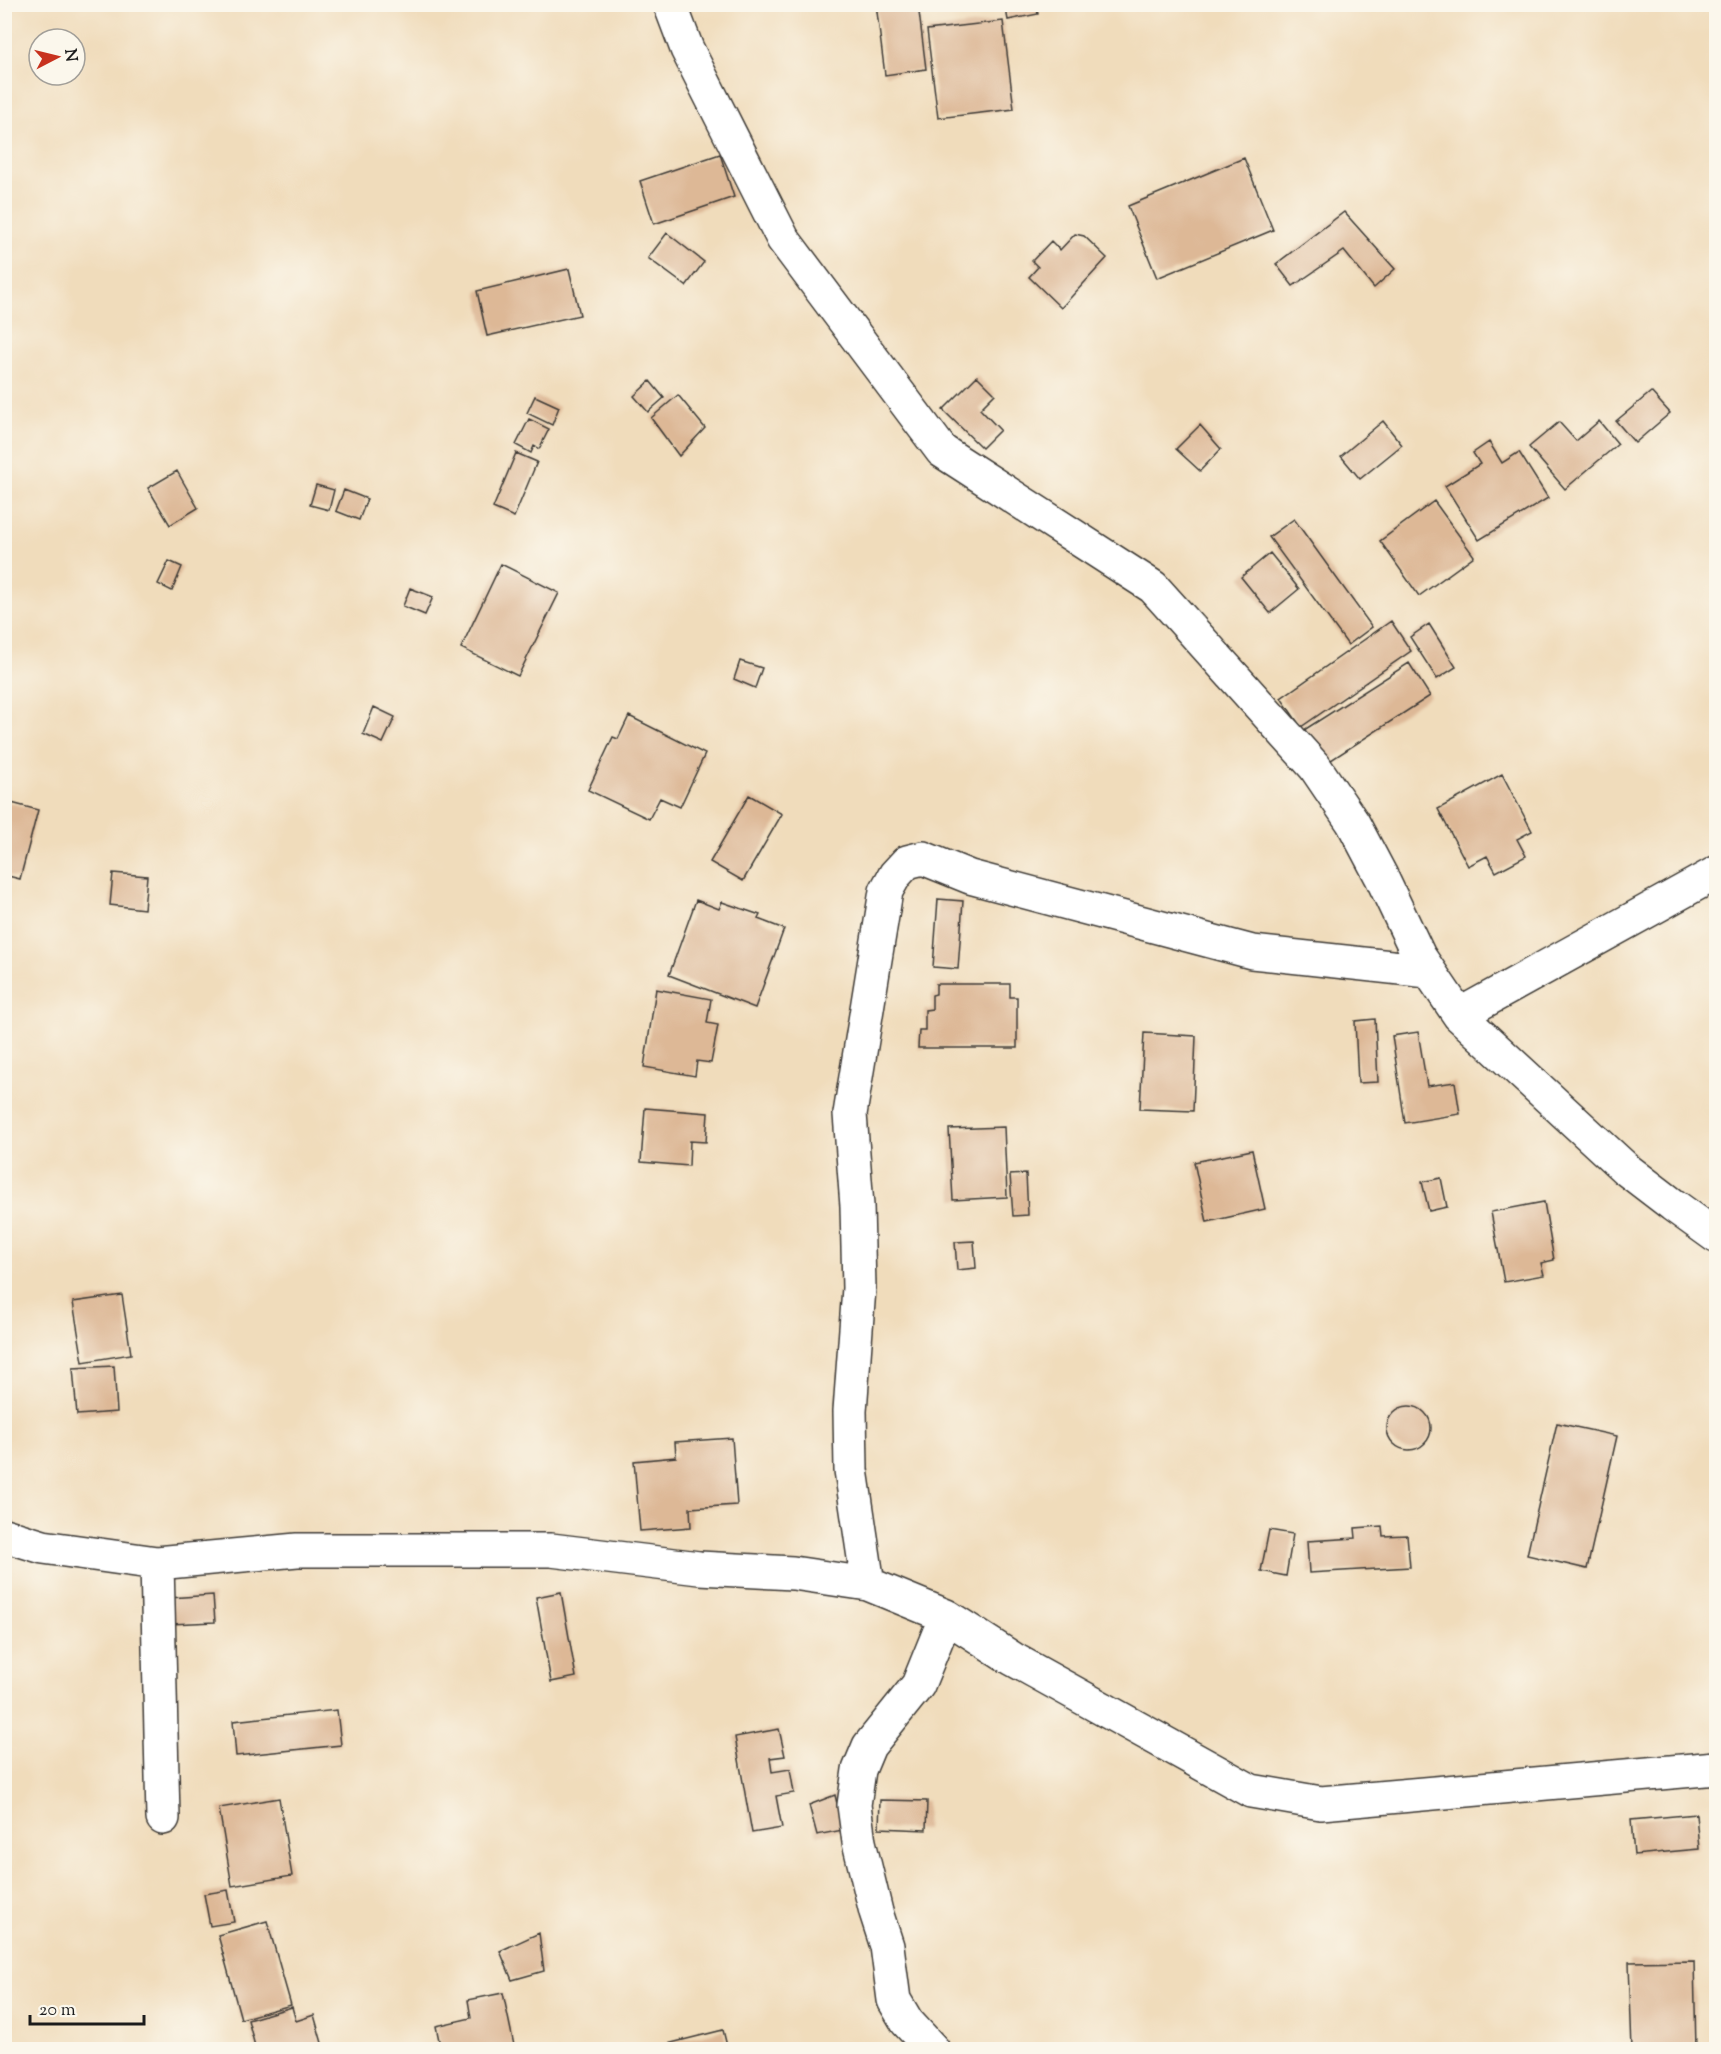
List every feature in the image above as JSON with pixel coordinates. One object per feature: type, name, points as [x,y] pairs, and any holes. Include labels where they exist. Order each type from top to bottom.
[{"type":"street","points":[[670,4],[687,49],[783,239],[942,452],[1153,587],[1315,767],[1353,823],[1428,970],[1459,1015],[1626,1169],[1716,1236]]},
{"type":"street","points":[[868,1584],[851,1470],[850,1411],[859,1288],[857,1206],[850,1114],[886,891],[895,875],[907,862],[923,858],[970,877],[1252,952],[1428,970]]},
{"type":"street","points":[[1459,1015],[1716,873]]},
{"type":"street","points":[[4,1535],[43,1547],[158,1563],[297,1550],[552,1550],[699,1568],[793,1573],[868,1584],[946,1616],[1012,1659],[1251,1791],[1321,1803],[1716,1768]]},
{"type":"street","points":[[158,1563],[163,1818]]},
{"type":"street","points":[[933,2049],[907,2022],[894,2000],[887,1946],[859,1842],[854,1805],[859,1770],[869,1746],[918,1685],[946,1616]]},
{"type":"building","points":[[876,4],[918,4],[926,69],[885,75]]},
{"type":"building","points":[[1005,4],[1036,4],[1038,14],[1008,20]]},
{"type":"building","points":[[1003,21],[1014,109],[938,118],[927,30]]},
{"type":"building","points":[[720,154],[734,197],[654,224],[640,181]]},
{"type":"building","points":[[1244,158],[1273,230],[1157,278],[1128,206]]},
{"type":"building","points":[[1344,212],[1395,269],[1374,288],[1344,251],[1293,286],[1276,264]]},
{"type":"building","points":[[667,233],[704,262],[686,286],[648,258]]},
{"type":"building","points":[[1075,234],[1084,236],[1107,258],[1061,308],[1029,277],[1038,267],[1032,261],[1051,241],[1060,250]]},
{"type":"building","points":[[569,269],[580,315],[487,336],[477,291]]},
{"type":"building","points":[[977,376],[995,394],[980,409],[1000,430],[982,448],[943,410]]},
{"type":"building","points":[[650,381],[664,398],[648,412],[634,396]]},
{"type":"building","points":[[1651,392],[1670,413],[1635,443],[1616,421]]},
{"type":"building","points":[[678,395],[705,428],[679,456],[651,418]]},
{"type":"building","points":[[535,396],[559,407],[552,425],[527,413]]},
{"type":"building","points":[[529,419],[549,429],[539,449],[534,446],[531,453],[516,445]]},
{"type":"building","points":[[1383,421],[1402,445],[1360,479],[1341,456]]},
{"type":"building","points":[[1599,421],[1618,444],[1565,489],[1529,447],[1559,422],[1576,441]]},
{"type":"building","points":[[1200,425],[1221,449],[1200,471],[1176,449]]},
{"type":"building","points":[[1489,442],[1502,463],[1519,452],[1548,498],[1479,540],[1445,486],[1480,464],[1473,453]]},
{"type":"building","points":[[516,453],[537,462],[514,517],[493,508]]},
{"type":"building","points":[[177,471],[198,508],[170,525],[148,488]]},
{"type":"building","points":[[316,485],[334,490],[329,510],[310,505]]},
{"type":"building","points":[[344,490],[367,499],[359,520],[336,511]]},
{"type":"building","points":[[1434,501],[1474,556],[1419,596],[1380,541]]},
{"type":"building","points":[[1294,519],[1372,627],[1348,645],[1269,537]]},
{"type":"building","points":[[1270,553],[1299,589],[1270,613],[1241,577]]},
{"type":"building","points":[[169,561],[182,567],[172,591],[158,584]]},
{"type":"building","points":[[501,564],[559,593],[518,676],[461,648]]},
{"type":"building","points":[[410,588],[433,597],[425,615],[403,606]]},
{"type":"building","points":[[1391,621],[1411,651],[1301,727],[1281,698]]},
{"type":"building","points":[[1429,624],[1456,667],[1437,679],[1410,637]]},
{"type":"building","points":[[740,661],[762,668],[755,688],[734,679]]},
{"type":"building","points":[[1409,663],[1430,696],[1325,764],[1304,730]]},
{"type":"building","points":[[374,707],[395,717],[383,743],[363,734]]},
{"type":"building","points":[[629,716],[705,754],[680,807],[660,798],[649,819],[588,790],[613,737],[618,739]]},
{"type":"building","points":[[1502,774],[1532,831],[1517,839],[1526,856],[1496,872],[1487,856],[1468,866],[1438,809]]},
{"type":"building","points":[[749,795],[782,814],[743,881],[710,862]]},
{"type":"building","points":[[4,801],[38,810],[20,879],[4,875]]},
{"type":"building","points":[[113,873],[147,876],[144,909],[110,905]]},
{"type":"building","points":[[938,899],[963,901],[958,969],[933,967]]},
{"type":"building","points":[[696,900],[719,909],[722,902],[760,915],[758,919],[784,929],[755,1008],[669,975]]},
{"type":"building","points":[[936,984],[1010,984],[1010,997],[1017,997],[1017,1048],[918,1048],[919,1030],[925,1030],[925,1010],[932,1009],[932,995],[936,994]]},
{"type":"building","points":[[656,989],[711,999],[707,1023],[718,1025],[711,1063],[697,1061],[695,1076],[644,1067]]},
{"type":"building","points":[[1375,1019],[1378,1082],[1358,1083],[1355,1021]]},
{"type":"building","points":[[1418,1032],[1427,1086],[1455,1082],[1460,1114],[1405,1123],[1392,1036]]},
{"type":"building","points":[[1144,1033],[1196,1036],[1193,1111],[1140,1109]]},
{"type":"building","points":[[645,1108],[708,1113],[706,1142],[690,1141],[689,1166],[641,1162]]},
{"type":"building","points":[[1004,1127],[1007,1197],[953,1200],[949,1129]]},
{"type":"building","points":[[1252,1150],[1265,1209],[1207,1222],[1194,1162]]},
{"type":"building","points":[[1026,1174],[1028,1215],[1013,1216],[1010,1175]]},
{"type":"building","points":[[1441,1178],[1447,1207],[1429,1211],[1422,1182]]},
{"type":"building","points":[[1544,1202],[1554,1260],[1541,1263],[1544,1275],[1504,1282],[1491,1212]]},
{"type":"building","points":[[974,1241],[976,1268],[957,1270],[955,1242]]},
{"type":"building","points":[[122,1295],[131,1354],[83,1362],[73,1302]]},
{"type":"building","points":[[114,1366],[117,1412],[77,1415],[73,1368]]},
{"type":"building","points":[[1409,1406],[1418,1407],[1425,1412],[1430,1419],[1430,1437],[1425,1444],[1418,1449],[1409,1450],[1400,1449],[1393,1444],[1388,1437],[1387,1428],[1388,1419],[1393,1412],[1400,1407]]},
{"type":"building","points":[[1557,1423],[1617,1436],[1587,1569],[1527,1555]]},
{"type":"building","points":[[732,1438],[737,1505],[690,1508],[691,1527],[640,1531],[634,1461],[676,1457],[675,1442]]},
{"type":"building","points":[[1382,1526],[1383,1536],[1407,1535],[1410,1567],[1309,1573],[1307,1541],[1356,1538],[1355,1528]]},
{"type":"building","points":[[1269,1530],[1293,1534],[1286,1576],[1261,1571]]},
{"type":"building","points":[[561,1592],[576,1677],[551,1682],[536,1597]]},
{"type":"building","points":[[213,1595],[215,1622],[170,1624],[169,1598]]},
{"type":"building","points":[[337,1710],[341,1745],[236,1756],[233,1721]]},
{"type":"building","points":[[779,1729],[785,1756],[770,1758],[772,1772],[790,1769],[794,1793],[776,1796],[782,1828],[752,1833],[735,1737]]},
{"type":"building","points":[[835,1795],[843,1830],[817,1835],[809,1805]]},
{"type":"building","points":[[279,1798],[292,1876],[232,1886],[219,1808]]},
{"type":"building","points":[[880,1800],[927,1801],[926,1830],[879,1828]]},
{"type":"building","points":[[1696,1814],[1699,1849],[1634,1855],[1631,1820]]},
{"type":"building","points":[[228,1890],[234,1922],[210,1926],[204,1894]]},
{"type":"building","points":[[267,1921],[291,2005],[241,2019],[218,1935]]},
{"type":"building","points":[[539,1933],[544,1971],[512,1980],[500,1951]]},
{"type":"building","points":[[1694,1961],[1696,2050],[1632,2050],[1629,1962]]},
{"type":"building","points":[[503,1993],[515,2050],[441,2050],[436,2026],[471,2018],[468,2000]]},
{"type":"building","points":[[292,2007],[296,2021],[314,2015],[324,2050],[256,2050],[248,2020]]},
{"type":"building","points":[[723,2030],[728,2050],[664,2050],[663,2045]]}]
